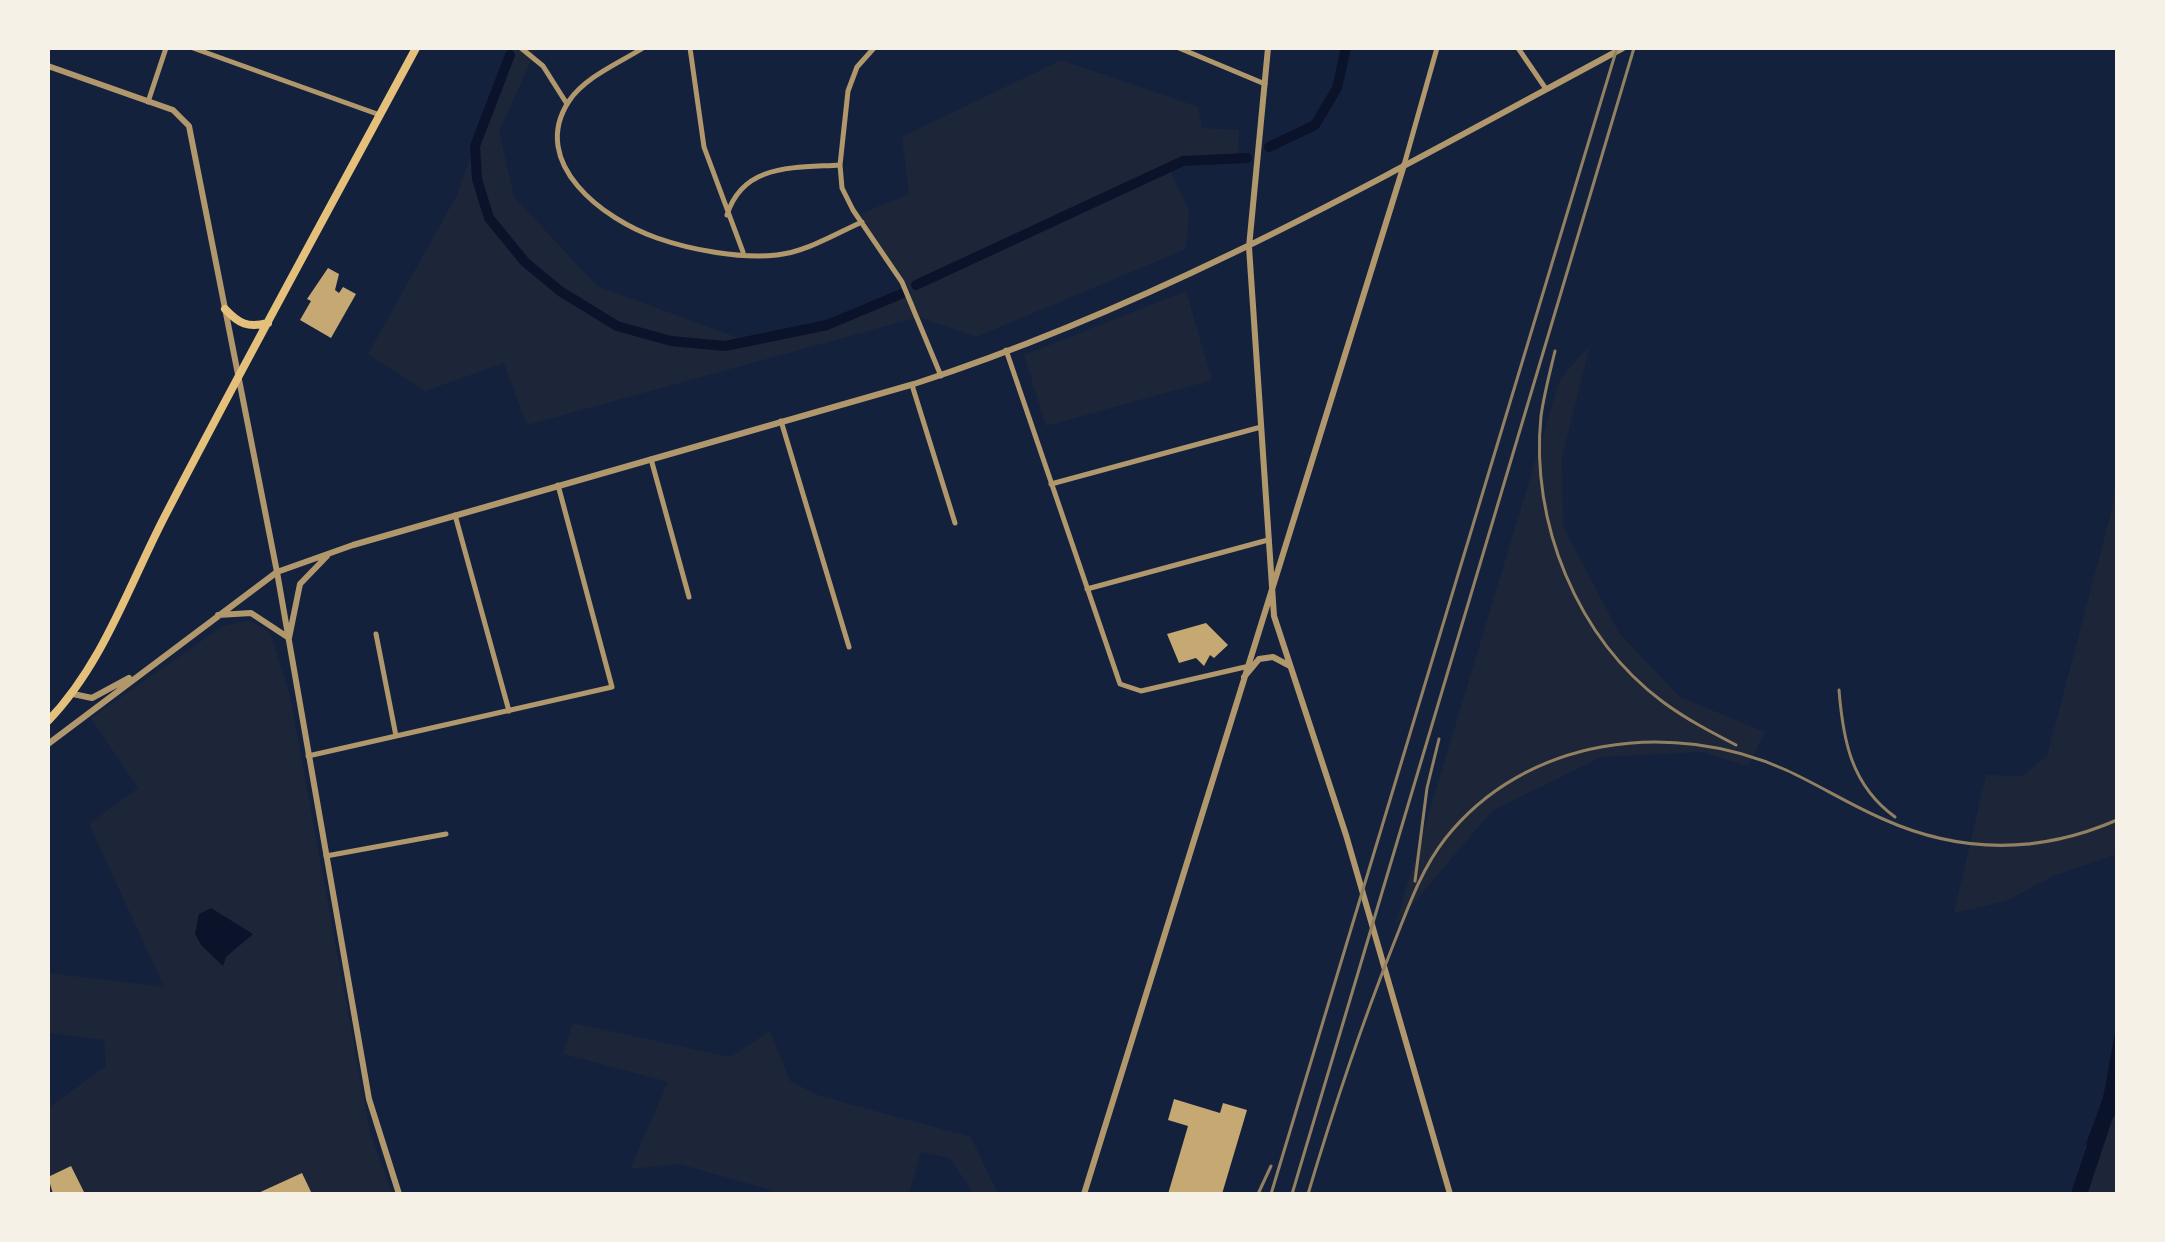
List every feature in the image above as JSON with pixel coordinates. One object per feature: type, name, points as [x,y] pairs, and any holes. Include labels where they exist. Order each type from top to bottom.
[{"type":"main road","points":[[48,721],[73,694],[119,613],[142,559],[416,48]]},
{"type":"main road","points":[[225,309],[237,321],[251,327],[268,323]]},
{"type":"street","points":[[148,102],[166,48]]},
{"type":"street","points":[[193,48],[380,115]]},
{"type":"street","points":[[521,48],[543,66],[567,104]]},
{"type":"street","points":[[643,48],[584,85],[567,104],[557,130],[562,165],[591,198],[622,222],[657,238],[767,256],[794,251],[862,222]]},
{"type":"street","points":[[690,48],[701,131],[727,216],[743,253]]},
{"type":"street","points":[[874,48],[851,78],[840,165],[846,200],[902,282],[941,376]]},
{"type":"street","points":[[1179,48],[1265,84]]},
{"type":"street","points":[[1268,48],[1249,247],[1274,616],[1346,835],[1450,1194]]},
{"type":"street","points":[[1084,1194],[1241,679],[1330,410],[1437,48]]},
{"type":"street","points":[[1518,48],[1546,89]]},
{"type":"street","points":[[48,744],[277,572],[558,484],[941,376],[1163,288],[1249,247],[1623,48]]},
{"type":"street","points":[[48,66],[180,114],[189,126],[277,572],[369,1099],[399,1194]]},
{"type":"street","points":[[727,216],[735,195],[762,173],[840,165]]},
{"type":"street","points":[[1006,350],[1115,678],[1126,688],[1141,691],[1245,667]]},
{"type":"street","points":[[912,385],[955,523]]},
{"type":"street","points":[[781,421],[849,647]]},
{"type":"street","points":[[1051,484],[1261,427]]},
{"type":"street","points":[[651,457],[689,597]]},
{"type":"street","points":[[308,756],[612,687],[558,484]]},
{"type":"street","points":[[455,515],[509,711]]},
{"type":"street","points":[[1087,589],[1268,540]]},
{"type":"street","points":[[289,638],[300,584],[329,554]]},
{"type":"street","points":[[218,615],[251,613],[289,638]]},
{"type":"street","points":[[376,634],[396,736]]},
{"type":"street","points":[[1241,679],[1259,659],[1273,657],[1291,666]]},
{"type":"street","points":[[73,694],[92,698],[150,666]]},
{"type":"street","points":[[325,856],[446,834]]},
{"type":"shaded area","points":[[510,48],[537,48],[499,131],[514,197],[597,286],[744,340],[837,324],[906,287],[860,214],[909,194],[902,137],[1061,60],[1198,107],[1202,128],[1239,130],[1237,160],[1167,164],[1189,210],[1186,249],[976,337],[919,317],[527,425],[504,363],[425,391],[368,354],[457,195]]},
{"type":"shaded area","points":[[1186,291],[1212,380],[1046,426],[1024,355]]},
{"type":"shaded area","points":[[1590,345],[1562,457],[1563,526],[1619,633],[1680,697],[1765,732],[1748,766],[1701,752],[1601,757],[1492,811],[1395,925],[1560,379]]},
{"type":"shaded area","points":[[2117,472],[2117,854],[2053,876],[2006,901],[1954,913],[1986,775],[2022,776],[2047,756],[2112,509]]},
{"type":"shaded area","points":[[249,620],[270,632],[290,696],[370,1132],[392,1194],[48,1194],[48,1108],[106,1066],[104,1040],[48,1033],[48,973],[164,987],[89,824],[138,788],[91,718],[223,626]]},
{"type":"shaded area","points":[[211,908],[253,934],[226,957],[223,966],[201,945],[195,934],[199,914]]},
{"type":"shaded area","points":[[2117,1020],[2117,1113],[2085,1146],[2103,1099]]},
{"type":"shaded area","points":[[573,1023],[730,1057],[770,1031],[790,1081],[820,1096],[971,1137],[998,1194],[974,1194],[950,1158],[921,1152],[909,1194],[770,1194],[771,1190],[679,1164],[630,1169],[668,1082],[563,1054]]},
{"type":"shaded area","points":[[2117,1113],[2117,1194],[2071,1194],[2085,1146]]},
{"type":"building","points":[[328,268],[339,274],[335,290],[339,293],[343,287],[356,294],[331,338],[300,320],[311,301],[307,299]]},
{"type":"building","points":[[1206,623],[1228,645],[1214,658],[1210,655],[1204,666],[1196,658],[1179,663],[1167,634]]},
{"type":"building","points":[[1174,1099],[1220,1113],[1223,1103],[1247,1110],[1222,1194],[1168,1194],[1188,1126],[1168,1120]]},
{"type":"building","points":[[71,1166],[85,1194],[53,1194],[48,1177]]},
{"type":"building","points":[[302,1173],[312,1194],[256,1194]]},
{"type":"waterway","points":[[1269,147],[1315,125],[1337,88],[1346,48]]},
{"type":"waterway","points":[[510,55],[475,146],[477,179],[489,218],[525,262],[560,291],[617,326],[671,341],[725,346],[827,325],[901,294]]},
{"type":"waterway","points":[[916,285],[1183,161],[1247,158]]},
{"type":"waterway","points":[[2079,1194],[2117,1080]]},
{"type":"railway","points":[[1271,1194],[1617,48]]},
{"type":"railway","points":[[1292,1194],[1634,48]]},
{"type":"railway","points":[[1555,351],[1541,416],[1540,456],[1543,496],[1552,536],[1566,575],[1606,645],[1633,676],[1663,702],[1736,745]]},
{"type":"railway","points":[[1839,690],[1847,744],[1859,776],[1868,791],[1895,817]]},
{"type":"railway","points":[[1415,881],[1427,788],[1439,739]]},
{"type":"railway","points":[[1308,1194],[1358,1039],[1421,878],[1445,839],[1478,805],[1516,778],[1558,759],[1602,747],[1649,742],[1695,744],[1742,754],[1786,770],[1883,819],[1942,839],[1971,844],[2029,844],[2088,831],[2117,820]]},
{"type":"railway","points":[[1258,1194],[1271,1166]]}]
